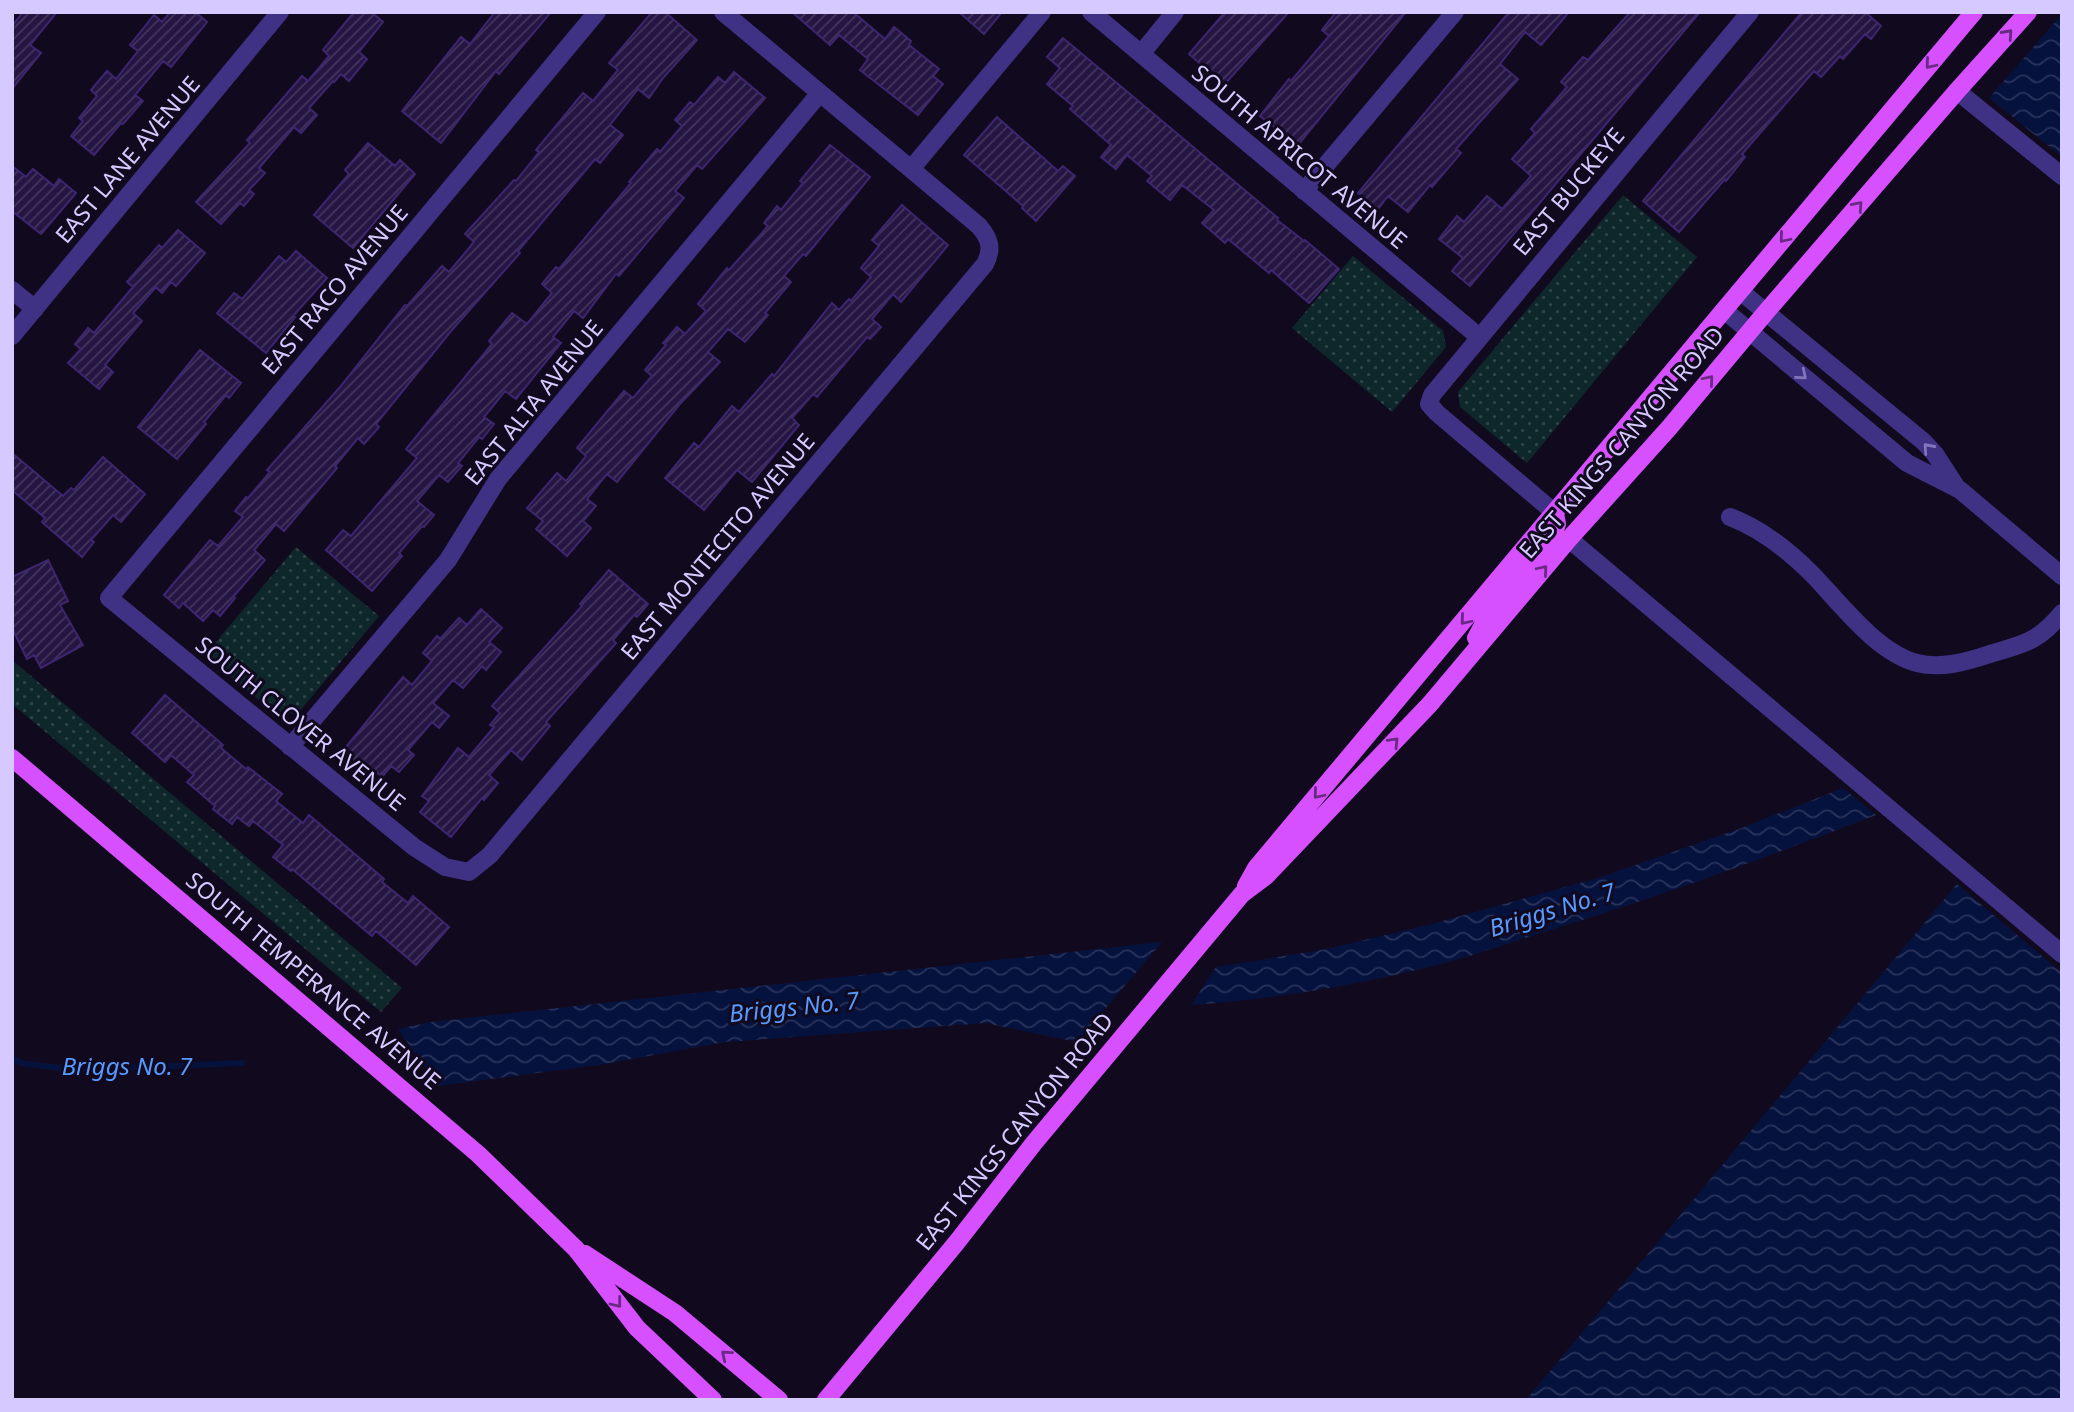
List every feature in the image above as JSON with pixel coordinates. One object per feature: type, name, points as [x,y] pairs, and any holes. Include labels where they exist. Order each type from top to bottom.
[{"type":"main road","name":"EAST KINGS CANYON ROAD","points":[[826,1400],[957,1242],[1051,1122],[1242,894],[1256,868],[1974,12]]},
{"type":"main road","name":"EAST KINGS CANYON ROAD","points":[[1242,894],[1266,876],[1457,672],[1569,539],[1669,428],[1749,331],[2028,12]]},
{"type":"main road","points":[[1457,672],[1490,612],[1553,535],[1557,524],[1555,513]]},
{"type":"main road","name":"SOUTH TEMPERANCE AVENUE","points":[[12,758],[452,1129],[576,1249],[637,1328],[713,1400]]},
{"type":"main road","name":"SOUTH TEMPERANCE AVENUE","points":[[576,1249],[675,1313],[779,1399]]},
{"type":"street","name":"EAST LANE AVENUE","points":[[12,336],[280,12]]},
{"type":"street","name":"EAST RACO AVENUE","points":[[109,598],[597,12]]},
{"type":"street","points":[[723,12],[911,169],[1042,12]]},
{"type":"street","name":"SOUTH APRICOT AVENUE","points":[[1091,12],[1478,337]]},
{"type":"street","points":[[1141,54],[1175,12]]},
{"type":"street","points":[[1304,191],[1455,12]]},
{"type":"street","name":"EAST BUCKEYE","points":[[1555,513],[1437,413],[1429,404],[1432,395],[1750,12]]},
{"type":"street","points":[[1957,91],[2062,176]]},
{"type":"street","name":"EAST ALTA AVENUE","points":[[290,747],[448,560],[498,479],[820,93]]},
{"type":"street","name":"EAST MONTECITO AVENUE","points":[[469,872],[490,855],[985,264],[990,255],[987,235],[911,169]]},
{"type":"street","points":[[12,290],[35,309]]},
{"type":"street","points":[[1740,291],[1924,442],[1959,490]]},
{"type":"street","points":[[1724,310],[1907,463],[1959,490],[2062,576]]},
{"type":"street","points":[[1730,517],[1761,531],[1786,550],[1875,639],[1915,662],[1938,665],[1964,662],[2029,643],[2041,635],[2062,613]]},
{"type":"street","points":[[1569,539],[2062,954]]},
{"type":"street","name":"SOUTH CLOVER AVENUE","points":[[109,598],[414,847],[445,867],[469,872]]},
{"type":"green space","points":[[1623,195],[1697,257],[1527,463],[1460,407],[1458,392]]},
{"type":"green space","points":[[1353,256],[1443,331],[1446,347],[1392,412],[1292,328]]},
{"type":"green space","points":[[296,547],[379,616],[298,713],[276,714],[205,655]]},
{"type":"green space","points":[[12,660],[402,988],[381,1012],[12,704]]},
{"type":"water","points":[[2062,14],[2062,155],[2060,155],[1989,98]]},
{"type":"water","points":[[1843,788],[1876,815],[1630,904],[1468,957],[1410,972],[1285,995],[1191,1005],[1216,967],[1327,949],[1432,924],[1598,878],[1739,829]]},
{"type":"water","points":[[1957,884],[2062,973],[2062,1400],[1526,1400]]},
{"type":"water","points":[[1162,942],[1077,1042],[985,1023],[725,1042],[599,1065],[438,1086],[398,1029],[431,1022]]},
{"type":"building","points":[[23,12],[57,12],[30,45],[41,53],[12,89],[12,26]]},
{"type":"building","points":[[170,12],[195,12],[207,22],[171,67],[163,61],[135,95],[143,101],[94,155],[71,136],[83,121],[79,118],[97,96],[91,90],[107,71],[116,79],[138,51],[130,45],[154,15],[162,22]]},
{"type":"building","points":[[354,12],[371,12],[383,22],[359,52],[367,59],[349,81],[341,74],[309,108],[317,115],[301,133],[294,127],[259,168],[265,173],[249,190],[254,194],[244,206],[240,203],[221,224],[196,202],[250,143],[247,140],[302,76],[308,81],[329,56],[323,50]]},
{"type":"building","points":[[495,12],[551,12],[499,74],[496,71],[441,143],[402,111],[461,37],[470,44]]},
{"type":"building","points":[[652,12],[665,12],[697,40],[649,98],[638,89],[610,125],[623,135],[600,163],[595,159],[518,251],[520,253],[451,331],[376,424],[379,427],[364,444],[358,438],[335,466],[337,468],[284,531],[276,524],[254,550],[265,560],[220,616],[213,610],[203,621],[183,603],[179,608],[164,595],[210,540],[218,546],[243,517],[235,511],[270,472],[267,470],[340,387],[405,305],[407,306],[442,266],[449,272],[474,242],[465,234],[514,180],[516,181],[539,152],[536,150],[583,93],[593,101],[618,70],[609,63]]},
{"type":"building","points":[[792,12],[853,12],[885,39],[894,27],[911,41],[909,45],[939,69],[933,76],[943,84],[918,115],[860,70],[868,59],[839,35],[830,45]]},
{"type":"building","points":[[959,12],[1002,12],[984,34]]},
{"type":"building","points":[[1225,12],[1289,12],[1224,85],[1189,54]]},
{"type":"building","points":[[1336,12],[1406,12],[1298,145],[1260,116],[1289,79],[1291,81],[1329,36],[1322,30]]},
{"type":"building","points":[[1509,12],[1569,12],[1541,45],[1525,32],[1500,64],[1518,79],[1456,149],[1461,153],[1408,212],[1388,196],[1378,209],[1358,193]]},
{"type":"building","points":[[1630,12],[1700,12],[1470,286],[1452,271],[1463,258],[1439,239],[1457,216],[1464,222],[1487,196],[1502,209],[1531,176],[1512,159],[1535,133],[1531,129],[1567,87],[1561,82],[1583,57],[1588,60]]},
{"type":"building","points":[[1802,12],[1865,12],[1881,26],[1871,39],[1865,34],[1843,59],[1840,56],[1821,77],[1814,71],[1742,154],[1745,157],[1726,181],[1725,179],[1679,232],[1643,201]]},
{"type":"building","points":[[1063,38],[1278,218],[1277,220],[1339,269],[1309,303],[1271,270],[1269,273],[1228,239],[1225,243],[1202,223],[1214,210],[1182,185],[1170,200],[1147,181],[1152,176],[1127,155],[1116,169],[1101,157],[1111,145],[1070,109],[1073,106],[1047,84],[1060,68],[1047,57]]},
{"type":"building","points":[[734,72],[765,98],[702,169],[697,165],[675,191],[684,198],[619,276],[616,274],[583,318],[574,311],[553,337],[561,343],[516,399],[505,391],[484,417],[494,424],[482,439],[479,437],[458,463],[462,466],[448,482],[439,475],[417,501],[434,515],[399,553],[402,556],[372,591],[326,550],[343,530],[351,536],[417,458],[406,449],[492,344],[489,341],[512,313],[527,324],[552,293],[542,284],[556,267],[559,269],[657,149],[660,152],[682,126],[675,120],[690,102],[694,105],[718,77],[725,83]]},
{"type":"building","points":[[997,117],[1058,171],[1063,166],[1075,176],[1036,221],[1023,206],[964,155]]},
{"type":"building","points":[[368,143],[395,166],[400,160],[415,174],[353,248],[314,215],[349,174],[345,170]]},
{"type":"building","points":[[830,145],[870,177],[806,256],[803,254],[784,276],[791,282],[745,342],[728,329],[708,352],[720,362],[679,405],[617,482],[607,474],[587,499],[596,506],[583,521],[591,528],[567,556],[536,529],[543,521],[527,508],[557,473],[566,481],[586,456],[577,448],[624,391],[633,398],[652,376],[645,370],[666,345],[663,343],[677,327],[685,334],[706,311],[698,304],[727,268],[729,270],[768,226],[764,223],[777,206],[781,210],[803,183],[800,181]]},
{"type":"building","points":[[12,166],[26,177],[33,169],[54,186],[59,179],[76,193],[41,234],[12,211]]},
{"type":"building","points":[[902,205],[948,245],[901,302],[893,294],[872,319],[881,327],[870,339],[867,337],[817,397],[813,394],[792,418],[799,425],[752,482],[737,470],[704,510],[665,478],[694,443],[699,447],[732,406],[739,412],[772,374],[774,376],[832,303],[839,310],[849,299],[851,301],[871,277],[861,268],[879,246],[872,240]]},
{"type":"building","points":[[178,230],[205,253],[176,286],[171,282],[162,293],[156,287],[133,313],[142,321],[105,365],[113,372],[99,389],[68,363],[81,349],[75,344],[88,328],[94,333],[133,287],[127,282],[159,245],[162,248]]},
{"type":"building","points":[[296,251],[327,278],[293,316],[295,317],[266,353],[217,313],[234,293],[242,299],[279,256],[286,262]]},
{"type":"building","points":[[200,350],[241,383],[229,398],[226,395],[177,459],[138,427]]},
{"type":"building","points":[[12,453],[63,496],[71,488],[74,490],[103,457],[145,494],[121,522],[113,515],[91,540],[94,542],[82,557],[42,522],[45,518],[12,490]]},
{"type":"building","points":[[48,560],[68,601],[60,605],[83,645],[41,668],[34,655],[27,659],[12,628],[12,577]]},
{"type":"building","points":[[609,570],[648,604],[637,617],[634,615],[613,640],[616,643],[546,722],[550,726],[522,760],[511,750],[489,775],[498,783],[484,800],[482,798],[451,837],[420,812],[429,801],[422,796],[458,748],[469,757],[494,727],[490,725],[500,713],[492,706],[582,606],[580,604]]},
{"type":"building","points":[[481,609],[502,628],[489,642],[501,652],[486,670],[482,666],[463,688],[453,680],[433,703],[449,716],[439,728],[432,722],[408,750],[414,755],[399,772],[391,766],[382,777],[362,759],[357,765],[342,752],[403,677],[412,685],[432,661],[423,653],[437,636],[440,639],[459,618],[467,625]]},
{"type":"building","points":[[165,695],[223,745],[221,748],[282,794],[276,801],[303,823],[309,815],[408,903],[413,896],[449,927],[416,965],[376,931],[372,936],[292,869],[291,871],[273,857],[283,845],[253,821],[249,826],[237,817],[232,824],[187,782],[194,775],[171,755],[165,762],[132,733]]},
{"type":"waterway","name":"Briggs No. 7","points":[[12,1058],[21,1063],[74,1070],[242,1063]]}]
